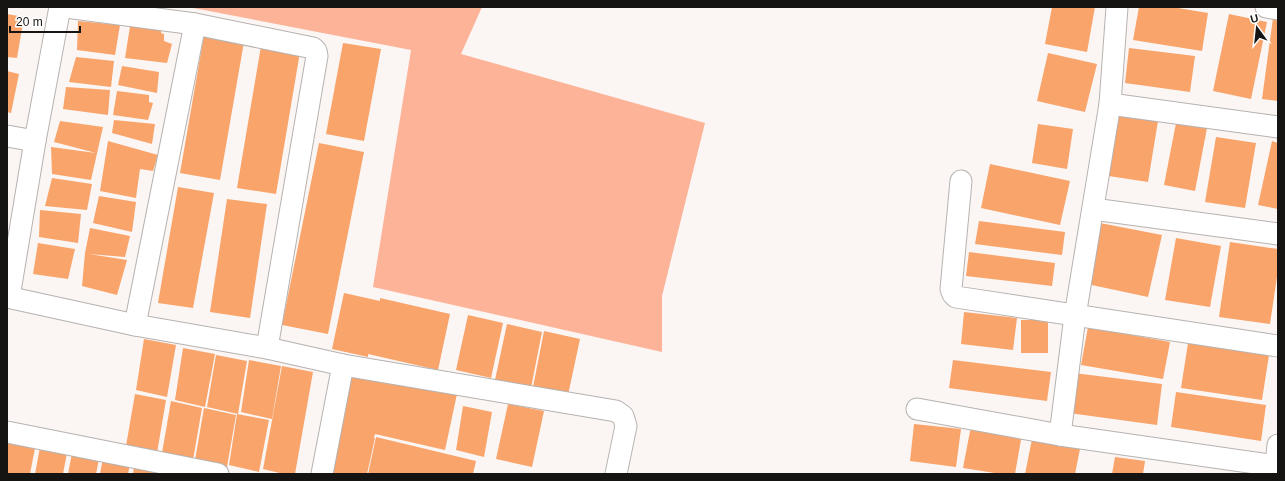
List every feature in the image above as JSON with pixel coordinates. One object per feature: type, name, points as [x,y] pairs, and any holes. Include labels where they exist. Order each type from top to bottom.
[{"type":"street","points":[[60,7],[8,297],[135,325],[268,348],[343,365],[616,411],[623,416],[626,426],[616,474]]},
{"type":"street","points":[[66,7],[195,24],[313,48],[316,51],[317,56],[268,348]]},
{"type":"street","points":[[1060,436],[1075,316],[1110,104],[1117,7]]},
{"type":"street","points":[[1266,7],[1278,9]]},
{"type":"street","points":[[135,325],[195,24]]},
{"type":"street","points":[[1110,104],[1278,127]]},
{"type":"street","points":[[7,136],[35,141]]},
{"type":"street","points":[[961,181],[951,289],[954,296],[963,299],[1278,346]]},
{"type":"street","points":[[1093,209],[1278,234]]},
{"type":"street","points":[[322,474],[343,365]]},
{"type":"street","points":[[917,410],[1060,436],[1275,470],[1278,444]]},
{"type":"street","points":[[7,432],[218,474]]},
{"type":"shaded area","points":[[188,7],[482,7],[461,54],[705,123],[662,296],[662,352],[373,287],[411,50]]},
{"type":"building","points":[[1052,7],[1095,7],[1087,52],[1045,44]]},
{"type":"building","points":[[1139,7],[1172,7],[1208,13],[1202,51],[1133,40]]},
{"type":"building","points":[[7,14],[24,17],[17,58],[7,57]]},
{"type":"building","points":[[1229,14],[1267,22],[1251,99],[1213,91]]},
{"type":"building","points":[[1273,18],[1278,19],[1278,101],[1262,99]]},
{"type":"building","points":[[131,20],[163,21],[161,33],[164,34],[164,41],[172,44],[167,63],[125,58]]},
{"type":"building","points":[[78,21],[120,25],[115,55],[77,50]]},
{"type":"building","points":[[204,35],[244,42],[220,180],[180,173]]},
{"type":"building","points":[[343,43],[381,49],[364,141],[326,134]]},
{"type":"building","points":[[261,46],[300,52],[276,194],[237,188]]},
{"type":"building","points":[[1129,48],[1195,56],[1190,92],[1125,83]]},
{"type":"building","points":[[1048,53],[1097,64],[1085,112],[1037,101]]},
{"type":"building","points":[[76,57],[114,61],[111,87],[69,82]]},
{"type":"building","points":[[122,66],[159,72],[157,93],[118,85]]},
{"type":"building","points":[[7,71],[19,74],[11,113],[7,112]]},
{"type":"building","points":[[66,87],[110,90],[108,115],[63,109]]},
{"type":"building","points":[[117,91],[149,95],[149,102],[153,103],[148,120],[113,115]]},
{"type":"building","points":[[1112,114],[1158,121],[1148,182],[1102,175]]},
{"type":"building","points":[[114,120],[155,124],[152,144],[112,133]]},
{"type":"building","points":[[60,121],[103,127],[91,180],[52,174],[51,147],[96,153],[54,142]]},
{"type":"building","points":[[1176,123],[1207,128],[1195,191],[1164,185]]},
{"type":"building","points":[[1038,124],[1073,129],[1067,169],[1032,163]]},
{"type":"building","points":[[1216,137],[1256,143],[1245,208],[1205,202]]},
{"type":"building","points":[[108,141],[158,155],[153,171],[140,169],[136,198],[100,191]]},
{"type":"building","points":[[1272,141],[1278,143],[1278,209],[1258,205]]},
{"type":"building","points":[[319,143],[364,152],[328,334],[282,325]]},
{"type":"building","points":[[990,164],[1070,181],[1060,225],[981,208]]},
{"type":"building","points":[[52,178],[92,184],[87,210],[45,206]]},
{"type":"building","points":[[178,187],[214,193],[193,308],[158,303]]},
{"type":"building","points":[[99,196],[136,202],[132,232],[93,223]]},
{"type":"building","points":[[227,199],[267,204],[250,318],[210,312]]},
{"type":"building","points":[[40,210],[81,214],[78,243],[39,237]]},
{"type":"building","points":[[979,221],[1065,232],[1062,255],[975,244]]},
{"type":"building","points":[[1100,223],[1162,235],[1148,297],[1087,284]]},
{"type":"building","points":[[90,228],[130,236],[125,257],[89,254],[127,260],[117,295],[82,286],[85,253]]},
{"type":"building","points":[[1176,238],[1221,246],[1210,307],[1165,300]]},
{"type":"building","points":[[1230,242],[1278,249],[1278,270],[1270,324],[1219,317]]},
{"type":"building","points":[[38,243],[75,249],[68,279],[33,274]]},
{"type":"building","points":[[969,252],[1055,263],[1052,286],[966,276]]},
{"type":"building","points":[[344,293],[380,301],[380,298],[450,314],[438,370],[368,354],[368,357],[332,349]]},
{"type":"building","points":[[964,312],[1017,318],[1013,350],[961,344]]},
{"type":"building","points":[[468,315],[503,323],[491,378],[456,370]]},
{"type":"building","points":[[1021,320],[1048,320],[1048,353],[1021,353]]},
{"type":"building","points":[[507,324],[542,332],[531,388],[495,380]]},
{"type":"building","points":[[1088,327],[1170,342],[1163,379],[1081,365]]},
{"type":"building","points":[[544,331],[580,339],[568,395],[533,387]]},
{"type":"building","points":[[144,339],[176,345],[167,397],[136,390]]},
{"type":"building","points":[[1188,343],[1269,355],[1262,400],[1181,388]]},
{"type":"building","points":[[183,348],[215,354],[205,407],[175,400]]},
{"type":"building","points":[[216,355],[247,361],[238,414],[207,407]]},
{"type":"building","points":[[249,360],[281,366],[272,419],[241,412]]},
{"type":"building","points":[[953,360],[1051,372],[1047,401],[949,388]]},
{"type":"building","points":[[282,366],[313,372],[295,474],[284,474],[263,469]]},
{"type":"building","points":[[1074,373],[1162,384],[1157,425],[1069,413]]},
{"type":"building","points":[[350,374],[457,394],[445,450],[375,434],[367,474],[330,474]]},
{"type":"building","points":[[1176,392],[1266,405],[1261,441],[1171,427]]},
{"type":"building","points":[[135,394],[166,400],[157,453],[126,446]]},
{"type":"building","points":[[171,401],[202,408],[193,460],[162,453]]},
{"type":"building","points":[[508,404],[544,411],[532,467],[496,459]]},
{"type":"building","points":[[463,406],[492,412],[484,457],[456,450]]},
{"type":"building","points":[[204,408],[236,415],[227,467],[195,460]]},
{"type":"building","points":[[237,414],[269,420],[259,472],[229,465]]},
{"type":"building","points":[[914,424],[961,429],[956,467],[910,461]]},
{"type":"building","points":[[971,426],[1022,434],[1015,474],[1001,474],[963,468]]},
{"type":"building","points":[[376,437],[476,461],[473,474],[368,474]]},
{"type":"building","points":[[1032,439],[1080,449],[1075,474],[1025,474]]},
{"type":"building","points":[[8,443],[35,448],[30,474],[7,474]]},
{"type":"building","points":[[40,447],[67,453],[63,474],[35,474]]},
{"type":"building","points":[[72,453],[99,459],[96,474],[68,474]]},
{"type":"building","points":[[1115,457],[1145,461],[1143,474],[1112,474]]},
{"type":"building","points":[[103,458],[130,464],[128,474],[100,474]]},
{"type":"building","points":[[134,467],[161,472],[160,474],[133,474]]}]
